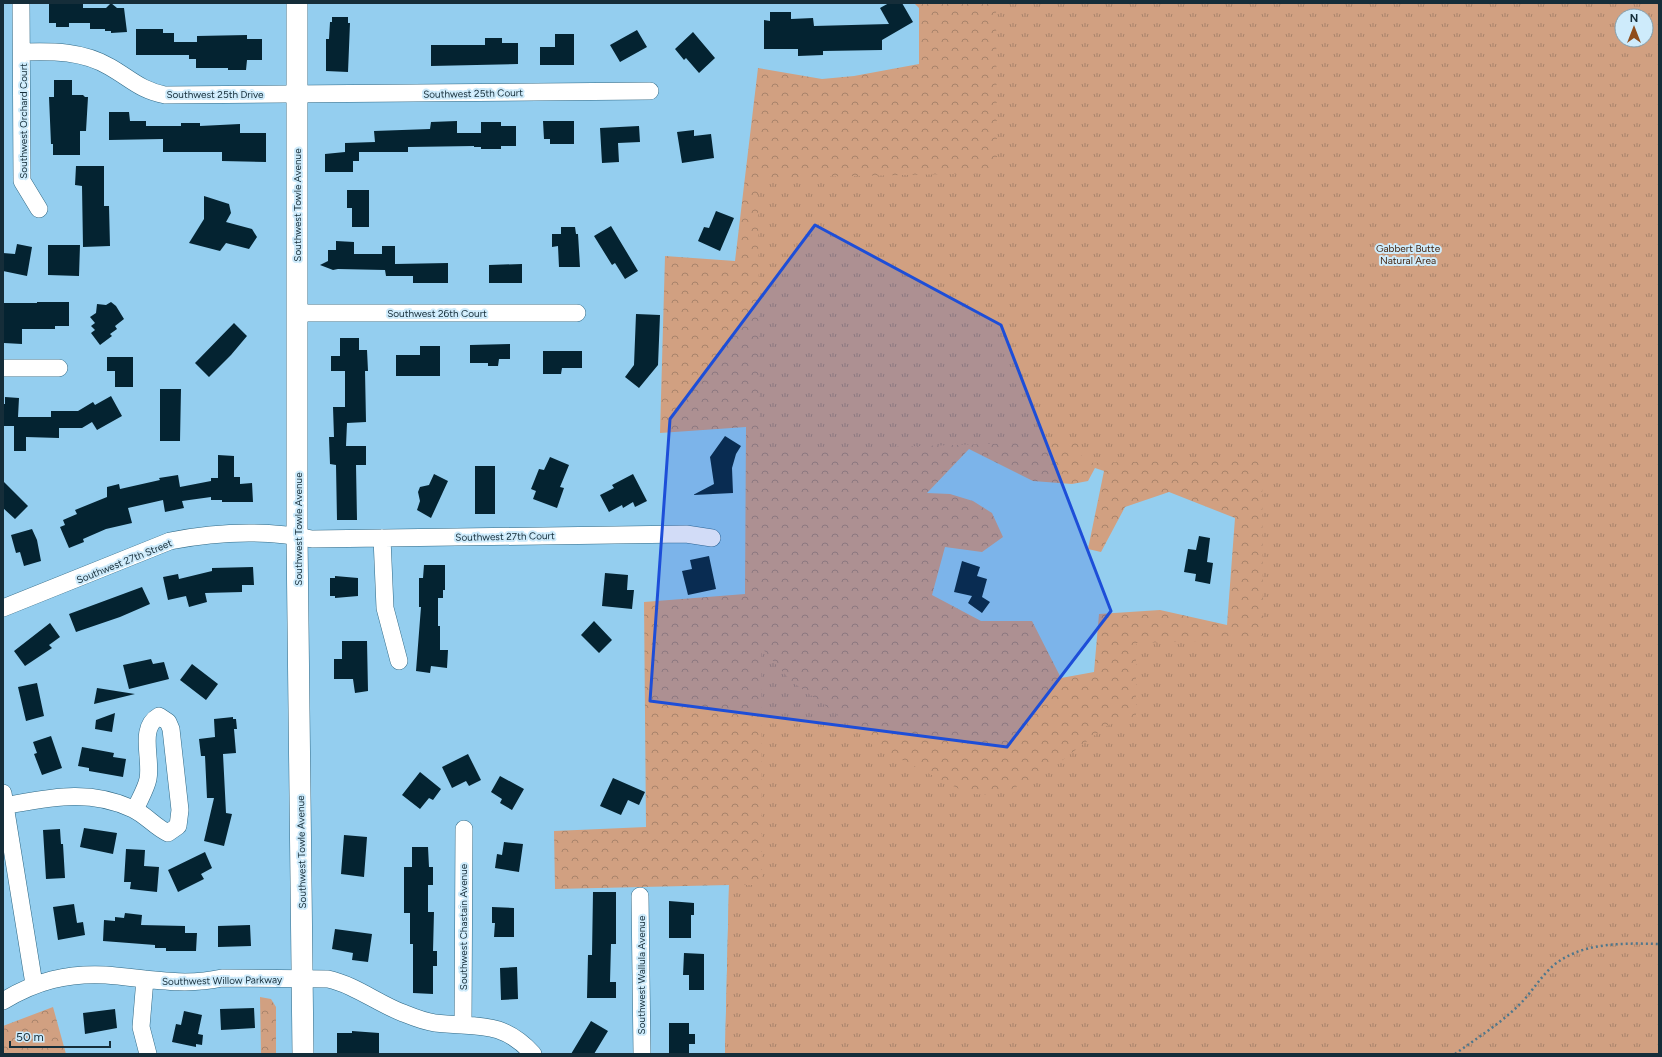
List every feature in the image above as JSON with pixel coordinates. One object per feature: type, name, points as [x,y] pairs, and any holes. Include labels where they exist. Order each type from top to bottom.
[{"type":"main road","name":"Southwest Towle Avenue","points":[[297,3],[297,536],[303,1054]]},
{"type":"street","name":"Southwest Orchard Court","points":[[21,3],[23,52],[22,181],[39,209]]},
{"type":"street","name":"Southwest 25th Drive","points":[[23,52],[49,51],[80,55],[110,66],[150,92],[165,95],[297,94]]},
{"type":"street","name":"Southwest 25th Court","points":[[297,94],[650,90]]},
{"type":"street","name":"Southwest 26th Court","points":[[297,313],[577,312]]},
{"type":"street","points":[[3,368],[59,368]]},
{"type":"street","name":"Southwest 27th Street","points":[[3,608],[170,541],[198,536],[227,534],[297,536]]},
{"type":"street","name":"Southwest 27th Court","points":[[297,536],[312,539],[686,534],[712,538]]},
{"type":"street","points":[[382,538],[385,608],[399,661]]},
{"type":"street","points":[[34,984],[4,801],[62,796],[77,796],[107,800],[135,810],[157,828],[168,834],[178,826],[180,810],[171,729],[168,722],[160,716],[152,720],[147,729],[148,779],[135,810]]},
{"type":"street","name":"Southwest Chastain Avenue","points":[[463,1025],[464,829]]},
{"type":"street","name":"Southwest Wallula Avenue","points":[[640,896],[642,1054]]},
{"type":"street","name":"Southwest Willow Parkway","points":[[3,1001],[34,984],[54,979],[87,975],[145,979],[169,983],[205,982],[222,978],[328,979],[342,982],[385,1006],[434,1023],[485,1025],[496,1028],[511,1035],[524,1044],[533,1054]]},
{"type":"street","points":[[145,979],[141,1027],[148,1054]]},
{"type":"path","points":[[1455,1054],[1498,1024],[1520,1004],[1554,965],[1583,950],[1618,943],[1659,944]]},
{"type":"highlighted area","points":[[815,225],[1001,325],[1111,611],[1007,747],[650,701],[670,419]]},
{"type":"green space","name":"Gabbert Butte Natural Area","points":[[914,3],[1659,3],[1659,1054],[725,1054],[729,885],[555,889],[554,831],[646,827],[644,602],[745,594],[746,427],[660,433],[665,256],[735,261],[758,68],[822,79],[854,76],[919,64],[919,8]],"holes":[[[969,449],[1033,481],[1072,484],[1088,481],[1095,468],[1104,471],[1088,549],[1101,552],[1125,507],[1169,492],[1235,518],[1227,625],[1160,610],[1099,614],[1094,672],[1061,678],[1032,621],[981,621],[932,595],[945,547],[982,552],[1003,537],[992,513],[973,501],[950,494],[927,493]]]},
{"type":"green space","name":"Gabbert Butte Natural Area","points":[[996,3],[1659,3],[1659,1054],[725,1054],[729,885],[762,885],[761,647],[791,681],[830,709],[873,745],[961,790],[974,794],[991,795],[1010,790],[1052,768],[1108,725],[1136,717],[1136,643],[1263,639],[1262,459],[1082,463],[1081,441],[760,451],[758,178],[997,173]]},
{"type":"green space","points":[[260,997],[271,999],[276,1007],[276,1054],[261,1054]]},
{"type":"green space","points":[[53,1007],[66,1054],[3,1054],[3,1026]]},
{"type":"building","points":[[49,3],[83,3],[83,8],[106,8],[111,3],[117,8],[124,8],[127,32],[111,33],[111,31],[105,31],[105,29],[90,29],[90,23],[69,23],[69,27],[56,27],[56,23],[49,23]]},
{"type":"building","points":[[889,3],[902,3],[913,22],[882,40],[882,50],[823,51],[823,55],[798,56],[798,49],[764,49],[764,20],[770,21],[770,12],[791,12],[791,19],[813,18],[814,26],[889,24],[880,8]]},
{"type":"building","points":[[332,17],[348,17],[348,23],[350,23],[348,72],[326,71],[326,39],[329,39],[330,22],[332,22]]},
{"type":"building","points":[[136,29],[163,29],[163,33],[174,33],[174,42],[197,42],[197,36],[247,35],[247,39],[262,39],[262,60],[247,60],[246,70],[228,70],[228,68],[196,68],[196,59],[189,59],[189,55],[136,55]]},
{"type":"building","points":[[637,30],[647,47],[620,62],[610,45]]},
{"type":"building","points":[[693,32],[715,58],[699,73],[686,58],[684,60],[675,49]]},
{"type":"building","points":[[555,34],[574,34],[574,65],[540,65],[540,47],[555,47]]},
{"type":"building","points":[[485,38],[502,38],[502,43],[518,43],[518,64],[431,66],[431,45],[485,45]]},
{"type":"building","points":[[54,80],[72,80],[72,95],[83,95],[88,97],[86,131],[80,131],[80,155],[53,155],[53,144],[51,144],[49,97],[54,97]]},
{"type":"building","points":[[109,112],[129,112],[130,121],[146,121],[146,126],[181,126],[181,123],[200,123],[200,126],[240,124],[240,133],[266,133],[266,162],[222,161],[222,152],[163,152],[163,139],[109,140]]},
{"type":"building","points":[[457,121],[457,133],[481,133],[481,122],[501,122],[501,126],[516,126],[516,146],[501,146],[501,149],[481,149],[481,147],[474,146],[408,147],[408,152],[359,152],[359,161],[353,161],[353,172],[325,172],[325,154],[345,152],[345,143],[375,142],[374,131],[430,129],[431,122]]},
{"type":"building","points":[[543,121],[574,121],[574,144],[550,144],[550,139],[544,139]]},
{"type":"building","points":[[639,126],[640,142],[618,143],[619,162],[602,163],[600,128]]},
{"type":"building","points":[[694,130],[694,136],[711,134],[714,158],[682,163],[677,132]]},
{"type":"building","points":[[76,166],[104,166],[104,206],[109,206],[110,246],[83,247],[82,186],[75,185]]},
{"type":"building","points":[[347,190],[369,190],[369,227],[352,227],[352,208],[347,208]]},
{"type":"building","points":[[204,196],[229,204],[231,213],[226,222],[252,229],[257,237],[249,249],[226,243],[220,251],[189,243],[204,219]]},
{"type":"building","points":[[716,211],[734,218],[720,251],[698,241],[704,227],[709,228]]},
{"type":"building","points":[[611,226],[638,271],[625,279],[615,263],[612,265],[594,236]]},
{"type":"building","points":[[561,227],[575,227],[576,234],[578,234],[580,267],[559,267],[558,246],[552,247],[552,234],[561,234]]},
{"type":"building","points":[[336,241],[354,242],[354,254],[382,254],[382,246],[395,246],[395,264],[448,263],[448,283],[413,283],[413,276],[386,276],[385,270],[333,270],[320,265],[328,261],[328,250],[336,250]]},
{"type":"building","points":[[17,244],[32,247],[27,276],[3,271],[3,253],[15,254]]},
{"type":"building","points":[[48,245],[80,245],[79,276],[48,275]]},
{"type":"building","points":[[522,264],[522,283],[489,283],[489,265]]},
{"type":"building","points":[[69,302],[69,326],[55,326],[55,329],[22,329],[22,344],[4,343],[3,303]]},
{"type":"building","points":[[111,302],[116,306],[124,319],[115,326],[117,329],[110,334],[112,336],[100,345],[91,333],[95,330],[91,326],[95,323],[90,317],[96,313],[97,304],[106,305]]},
{"type":"building","points":[[636,314],[660,315],[658,365],[639,388],[625,377],[634,365]]},
{"type":"building","points":[[234,323],[247,336],[209,377],[195,363]]},
{"type":"building","points":[[340,338],[359,338],[359,350],[367,350],[368,371],[365,371],[366,422],[347,423],[346,446],[366,446],[366,465],[356,465],[357,520],[337,520],[336,465],[330,464],[329,437],[334,437],[333,407],[345,407],[345,371],[331,371],[331,356],[340,356]]},
{"type":"building","points":[[510,344],[510,359],[499,359],[498,366],[488,366],[488,363],[470,363],[470,345]]},
{"type":"building","points":[[420,346],[440,346],[440,376],[396,376],[396,355],[420,355]]},
{"type":"building","points":[[543,351],[582,351],[582,368],[562,368],[561,374],[543,374]]},
{"type":"building","points":[[107,357],[133,357],[133,387],[115,387],[115,371],[107,371]]},
{"type":"building","points":[[160,389],[181,389],[180,441],[160,441]]},
{"type":"building","points":[[111,396],[122,416],[97,430],[92,422],[82,428],[59,428],[59,438],[26,437],[26,451],[14,451],[14,426],[3,426],[3,404],[5,404],[5,397],[19,398],[18,417],[51,417],[51,411],[78,411],[93,402],[95,405]]},
{"type":"building","points":[[725,436],[741,446],[736,454],[732,468],[733,493],[693,495],[714,484],[710,457]]},
{"type":"building","points":[[218,455],[234,456],[234,477],[240,477],[240,484],[252,483],[253,502],[222,502],[222,500],[211,500],[211,497],[182,501],[184,508],[165,512],[163,500],[128,508],[132,523],[106,529],[83,539],[84,542],[69,548],[60,527],[65,525],[63,520],[77,514],[75,510],[107,497],[107,487],[119,484],[120,489],[160,480],[159,478],[178,475],[180,487],[211,481],[211,478],[218,478]]},
{"type":"building","points":[[550,457],[569,465],[560,487],[564,488],[557,508],[533,499],[536,491],[531,489],[539,469],[544,470]]},
{"type":"building","points":[[475,466],[495,466],[495,514],[475,514]]},
{"type":"building","points":[[434,474],[448,481],[431,518],[417,510],[420,501],[418,492],[420,487],[429,485]]},
{"type":"building","points":[[633,474],[647,501],[635,507],[633,502],[623,508],[622,505],[609,512],[600,495],[614,488],[612,485]]},
{"type":"building","points":[[3,481],[28,506],[15,519],[3,508]]},
{"type":"building","points":[[32,529],[37,540],[41,561],[24,566],[20,552],[16,553],[11,535]]},
{"type":"building","points":[[1199,536],[1210,538],[1207,562],[1213,563],[1210,584],[1195,581],[1196,574],[1184,572],[1188,549],[1196,550]]},
{"type":"building","points":[[709,556],[716,589],[688,595],[682,571],[692,569],[690,560]]},
{"type":"building","points":[[962,561],[980,567],[977,576],[987,579],[982,597],[990,602],[982,613],[968,603],[972,596],[954,592]]},
{"type":"building","points":[[424,565],[445,565],[445,590],[443,590],[443,598],[438,598],[438,626],[440,626],[440,650],[448,650],[447,668],[431,666],[430,673],[416,671],[421,607],[419,607],[419,578],[423,578]]},
{"type":"building","points":[[253,567],[254,585],[242,585],[242,592],[205,593],[207,602],[189,607],[186,596],[168,600],[163,577],[178,574],[179,579],[212,571],[212,568]]},
{"type":"building","points":[[605,573],[628,575],[627,590],[634,590],[632,609],[602,606]]},
{"type":"building","points":[[335,576],[358,578],[358,596],[335,598],[335,596],[330,596],[330,578],[335,578]]},
{"type":"building","points":[[142,587],[150,604],[120,617],[76,632],[69,614]]},
{"type":"building","points":[[594,621],[612,640],[599,653],[581,635]]},
{"type":"building","points":[[50,623],[60,637],[49,645],[52,648],[25,666],[14,651]]},
{"type":"building","points":[[342,641],[367,641],[368,691],[355,693],[353,679],[334,679],[334,659],[342,659]]},
{"type":"building","points":[[151,659],[153,664],[164,662],[169,679],[129,689],[123,665]]},
{"type":"building","points":[[192,664],[218,684],[206,700],[180,680]]},
{"type":"building","points":[[37,683],[44,716],[26,721],[18,687]]},
{"type":"building","points":[[97,688],[135,694],[94,704]]},
{"type":"building","points":[[115,713],[112,732],[95,729],[96,720]]},
{"type":"building","points":[[233,717],[233,719],[236,719],[237,729],[234,729],[236,753],[223,754],[226,813],[232,814],[224,846],[204,841],[214,798],[207,798],[205,756],[201,756],[199,739],[215,737],[214,719]]},
{"type":"building","points":[[51,736],[62,768],[42,775],[34,754],[37,753],[33,742]]},
{"type":"building","points":[[82,747],[114,753],[113,757],[126,759],[123,777],[89,771],[89,768],[78,766]]},
{"type":"building","points":[[468,754],[481,780],[469,786],[466,781],[452,788],[442,767]]},
{"type":"building","points":[[420,772],[441,789],[433,800],[429,798],[420,809],[402,795]]},
{"type":"building","points":[[500,776],[524,789],[512,810],[500,803],[502,799],[491,792]]},
{"type":"building","points":[[613,778],[645,792],[639,805],[628,800],[621,815],[600,806]]},
{"type":"building","points":[[84,828],[117,833],[113,854],[80,847]]},
{"type":"building","points":[[60,829],[61,844],[63,844],[65,878],[46,879],[43,830]]},
{"type":"building","points":[[344,835],[367,837],[364,877],[341,874]]},
{"type":"building","points":[[504,842],[523,844],[519,872],[495,868],[497,854],[502,855]]},
{"type":"building","points":[[412,847],[428,847],[429,867],[433,867],[433,885],[428,885],[428,912],[434,912],[433,951],[437,951],[437,966],[433,966],[433,994],[413,993],[413,944],[410,944],[410,913],[404,913],[404,867],[412,867]]},
{"type":"building","points":[[126,849],[145,850],[144,866],[159,867],[157,892],[130,889],[131,882],[124,882]]},
{"type":"building","points":[[205,852],[212,868],[201,874],[204,879],[178,892],[168,870]]},
{"type":"building","points":[[593,892],[616,892],[616,944],[611,944],[610,982],[616,982],[616,998],[587,998],[588,955],[592,955]]},
{"type":"building","points":[[669,901],[694,903],[694,915],[691,915],[691,938],[669,938]]},
{"type":"building","points":[[74,904],[77,923],[83,922],[85,935],[58,940],[53,907]]},
{"type":"building","points":[[492,907],[514,908],[514,937],[494,937],[495,923],[492,923]]},
{"type":"building","points":[[125,913],[142,915],[141,925],[185,926],[185,933],[197,933],[196,951],[166,951],[166,948],[155,948],[155,945],[103,941],[104,920],[115,921],[115,917],[124,918]]},
{"type":"building","points":[[250,925],[251,946],[218,947],[218,926]]},
{"type":"building","points":[[335,929],[372,934],[368,962],[352,960],[353,953],[332,949]]},
{"type":"building","points":[[684,953],[704,954],[704,990],[689,990],[689,975],[683,975]]},
{"type":"building","points":[[517,967],[518,999],[501,1000],[500,968]]},
{"type":"building","points":[[254,1008],[255,1028],[221,1030],[220,1009]]},
{"type":"building","points":[[115,1009],[117,1028],[85,1034],[83,1013]]},
{"type":"building","points":[[184,1011],[202,1015],[198,1034],[203,1035],[202,1045],[196,1044],[196,1047],[172,1042],[176,1024],[181,1025]]},
{"type":"building","points":[[591,1021],[608,1031],[594,1054],[571,1054]]},
{"type":"building","points":[[669,1023],[689,1023],[689,1034],[695,1034],[695,1044],[689,1044],[689,1054],[669,1054]]},
{"type":"building","points":[[352,1031],[379,1033],[379,1053],[337,1053],[337,1033],[352,1033]]}]
